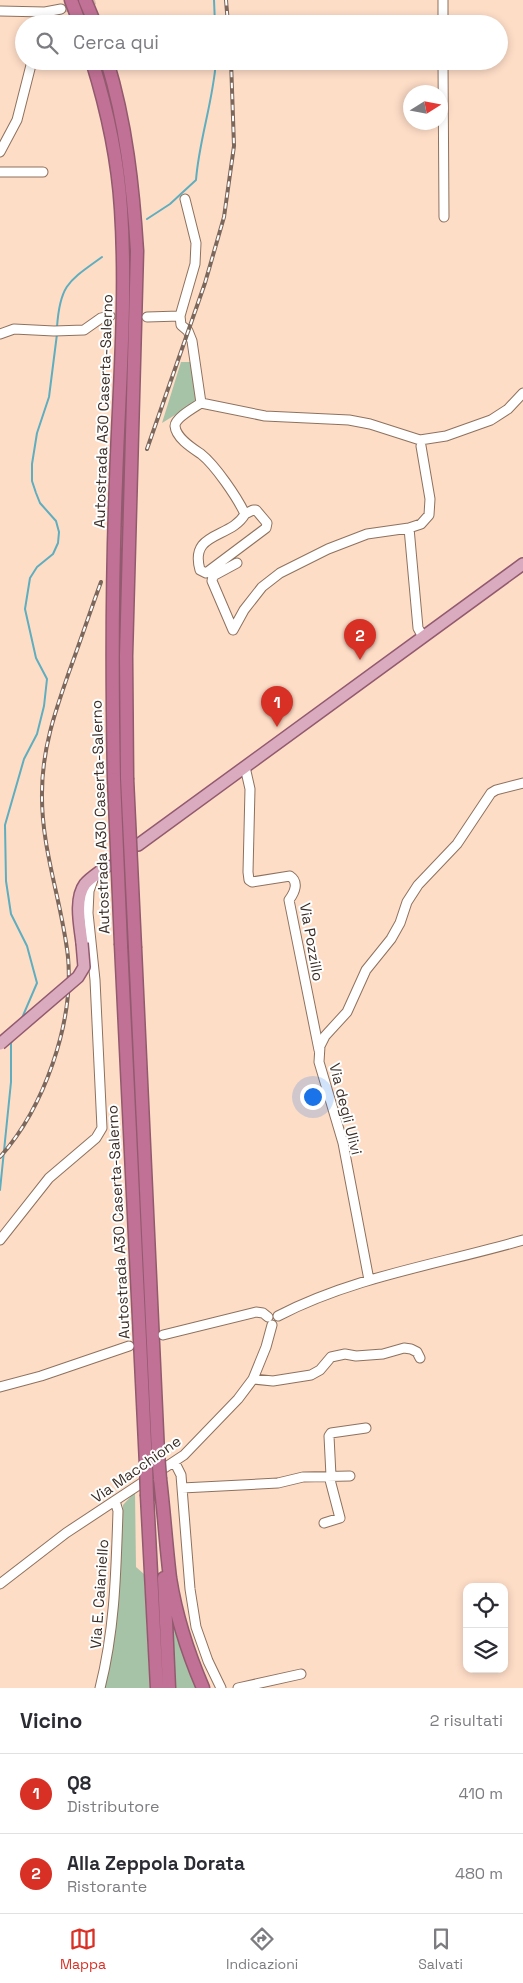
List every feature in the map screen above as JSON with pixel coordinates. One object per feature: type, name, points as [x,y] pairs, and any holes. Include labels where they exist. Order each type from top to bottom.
[{"type":"highway","points":[[85,0],[91,15]]},
{"type":"highway","points":[[66,4],[74,15]]},
{"type":"highway","name":"Autostrada A30 Caserta-Salerno","points":[[95,70],[113,148],[121,207],[124,310],[112,607],[120,779],[121,945],[157,1688]]},
{"type":"highway","name":"Autostrada A30 Caserta-Salerno","points":[[110,70],[116,90],[127,147],[137,251],[126,647],[120,779],[135,948],[160,1479]]},
{"type":"highway","points":[[160,1479],[169,1688]]},
{"type":"highway","points":[[160,1479],[170,1578],[189,1655],[203,1688]]},
{"type":"main road","points":[[138,844],[523,564]]},
{"type":"main road","points":[[0,1044],[78,977],[84,967],[79,915],[81,892],[85,885],[107,866]]},
{"type":"street","points":[[442,0],[443,15]]},
{"type":"street","points":[[0,11],[45,12],[66,4]]},
{"type":"street","points":[[0,152],[17,120],[30,70]]},
{"type":"street","points":[[443,70],[444,217]]},
{"type":"street","points":[[0,172],[43,172]]},
{"type":"street","points":[[186,199],[196,242],[195,264],[180,316],[181,325],[188,331],[192,341],[201,403]]},
{"type":"street","points":[[0,334],[14,329],[84,330],[101,318],[110,316]]},
{"type":"street","points":[[147,317],[180,316]]},
{"type":"street","points":[[419,444],[491,420],[508,409],[523,393]]},
{"type":"street","points":[[237,563],[213,576],[212,581],[233,630],[244,610],[262,587],[280,573],[328,549],[366,534],[408,528],[421,524],[429,515],[430,499],[426,468],[419,444],[403,434],[349,420],[265,416],[201,403],[177,420],[175,426],[178,433],[190,447],[211,463],[245,514]]},
{"type":"street","points":[[256,510],[267,522],[266,528],[206,573],[200,570],[197,559],[199,550],[205,542],[221,534],[245,514],[256,510]]},
{"type":"street","points":[[408,528],[418,628],[424,637]]},
{"type":"street","name":"Via Pozzillo","points":[[245,767],[250,789],[248,872],[250,880],[252,882],[263,881],[290,876],[294,881],[296,888],[289,900],[319,1050]]},
{"type":"street","name":"Via degli Ulivi","points":[[369,1280],[342,1143],[319,1062],[319,1050],[326,1036],[347,1012],[366,970],[391,939],[400,923],[407,902],[418,886],[456,844],[491,793],[523,783]]},
{"type":"street","points":[[0,1240],[49,1178],[96,1138],[102,1128],[95,980],[88,913],[89,891],[94,877]]},
{"type":"street","points":[[162,1335],[256,1312],[263,1313],[273,1319],[314,1299],[389,1273],[523,1240]]},
{"type":"street","name":"Via Macchione","points":[[0,1584],[66,1533],[175,1463],[200,1439],[238,1399],[253,1379],[266,1347],[273,1319]]},
{"type":"street","points":[[0,1386],[41,1376],[129,1346]]},
{"type":"street","points":[[253,1379],[273,1381],[311,1375],[320,1370],[331,1357],[345,1354],[356,1356],[383,1354],[404,1348],[417,1352],[420,1358]]},
{"type":"street","points":[[324,1523],[340,1518],[330,1476],[330,1433],[366,1428]]},
{"type":"street","points":[[175,1463],[181,1475],[190,1589],[196,1627],[208,1661],[221,1688]]},
{"type":"street","points":[[182,1488],[278,1483],[303,1477],[350,1476]]},
{"type":"street","name":"Via E. Caianiello","points":[[100,1688],[108,1655],[116,1591],[118,1511],[115,1501]]},
{"type":"street","points":[[238,1688],[301,1674]]},
{"type":"green space","points":[[181,362],[191,362],[196,402],[162,423]]},
{"type":"green space","points":[[135,1492],[136,1567],[144,1574],[150,1688],[104,1688],[117,1620],[123,1505]]},
{"type":"green space","points":[[173,1617],[199,1688],[174,1688],[171,1620]]},
{"type":"waterway","points":[[214,0],[215,15]]},
{"type":"waterway","points":[[147,219],[170,204],[196,180],[215,70]]},
{"type":"waterway","points":[[57,327],[61,301],[68,285],[81,272],[102,257]]},
{"type":"waterway","points":[[22,1018],[37,983],[27,946],[11,914],[6,881],[5,825],[24,759],[37,734],[44,706],[47,679],[36,658],[25,609],[30,578],[37,567],[53,554],[58,543],[59,532],[56,521],[40,503],[32,481],[32,464],[37,433],[49,397],[57,334]]},
{"type":"waterway","points":[[0,1190],[11,1082],[11,1043],[13,1039]]},
{"type":"tunnel","points":[[61,9],[95,0]]},
{"type":"railway","points":[[226,0],[227,15]]},
{"type":"railway","points":[[147,449],[205,283],[224,217],[234,146],[231,70]]},
{"type":"railway","points":[[0,1157],[16,1137],[42,1090],[53,1063],[66,1009],[69,983],[68,957],[45,835],[42,793],[44,761],[54,716],[101,582]]},
{"type":"place","name":"Alla Zeppola Dorata","points":[[360,660]]},
{"type":"place","name":"Q8","points":[[277,727]]}]
